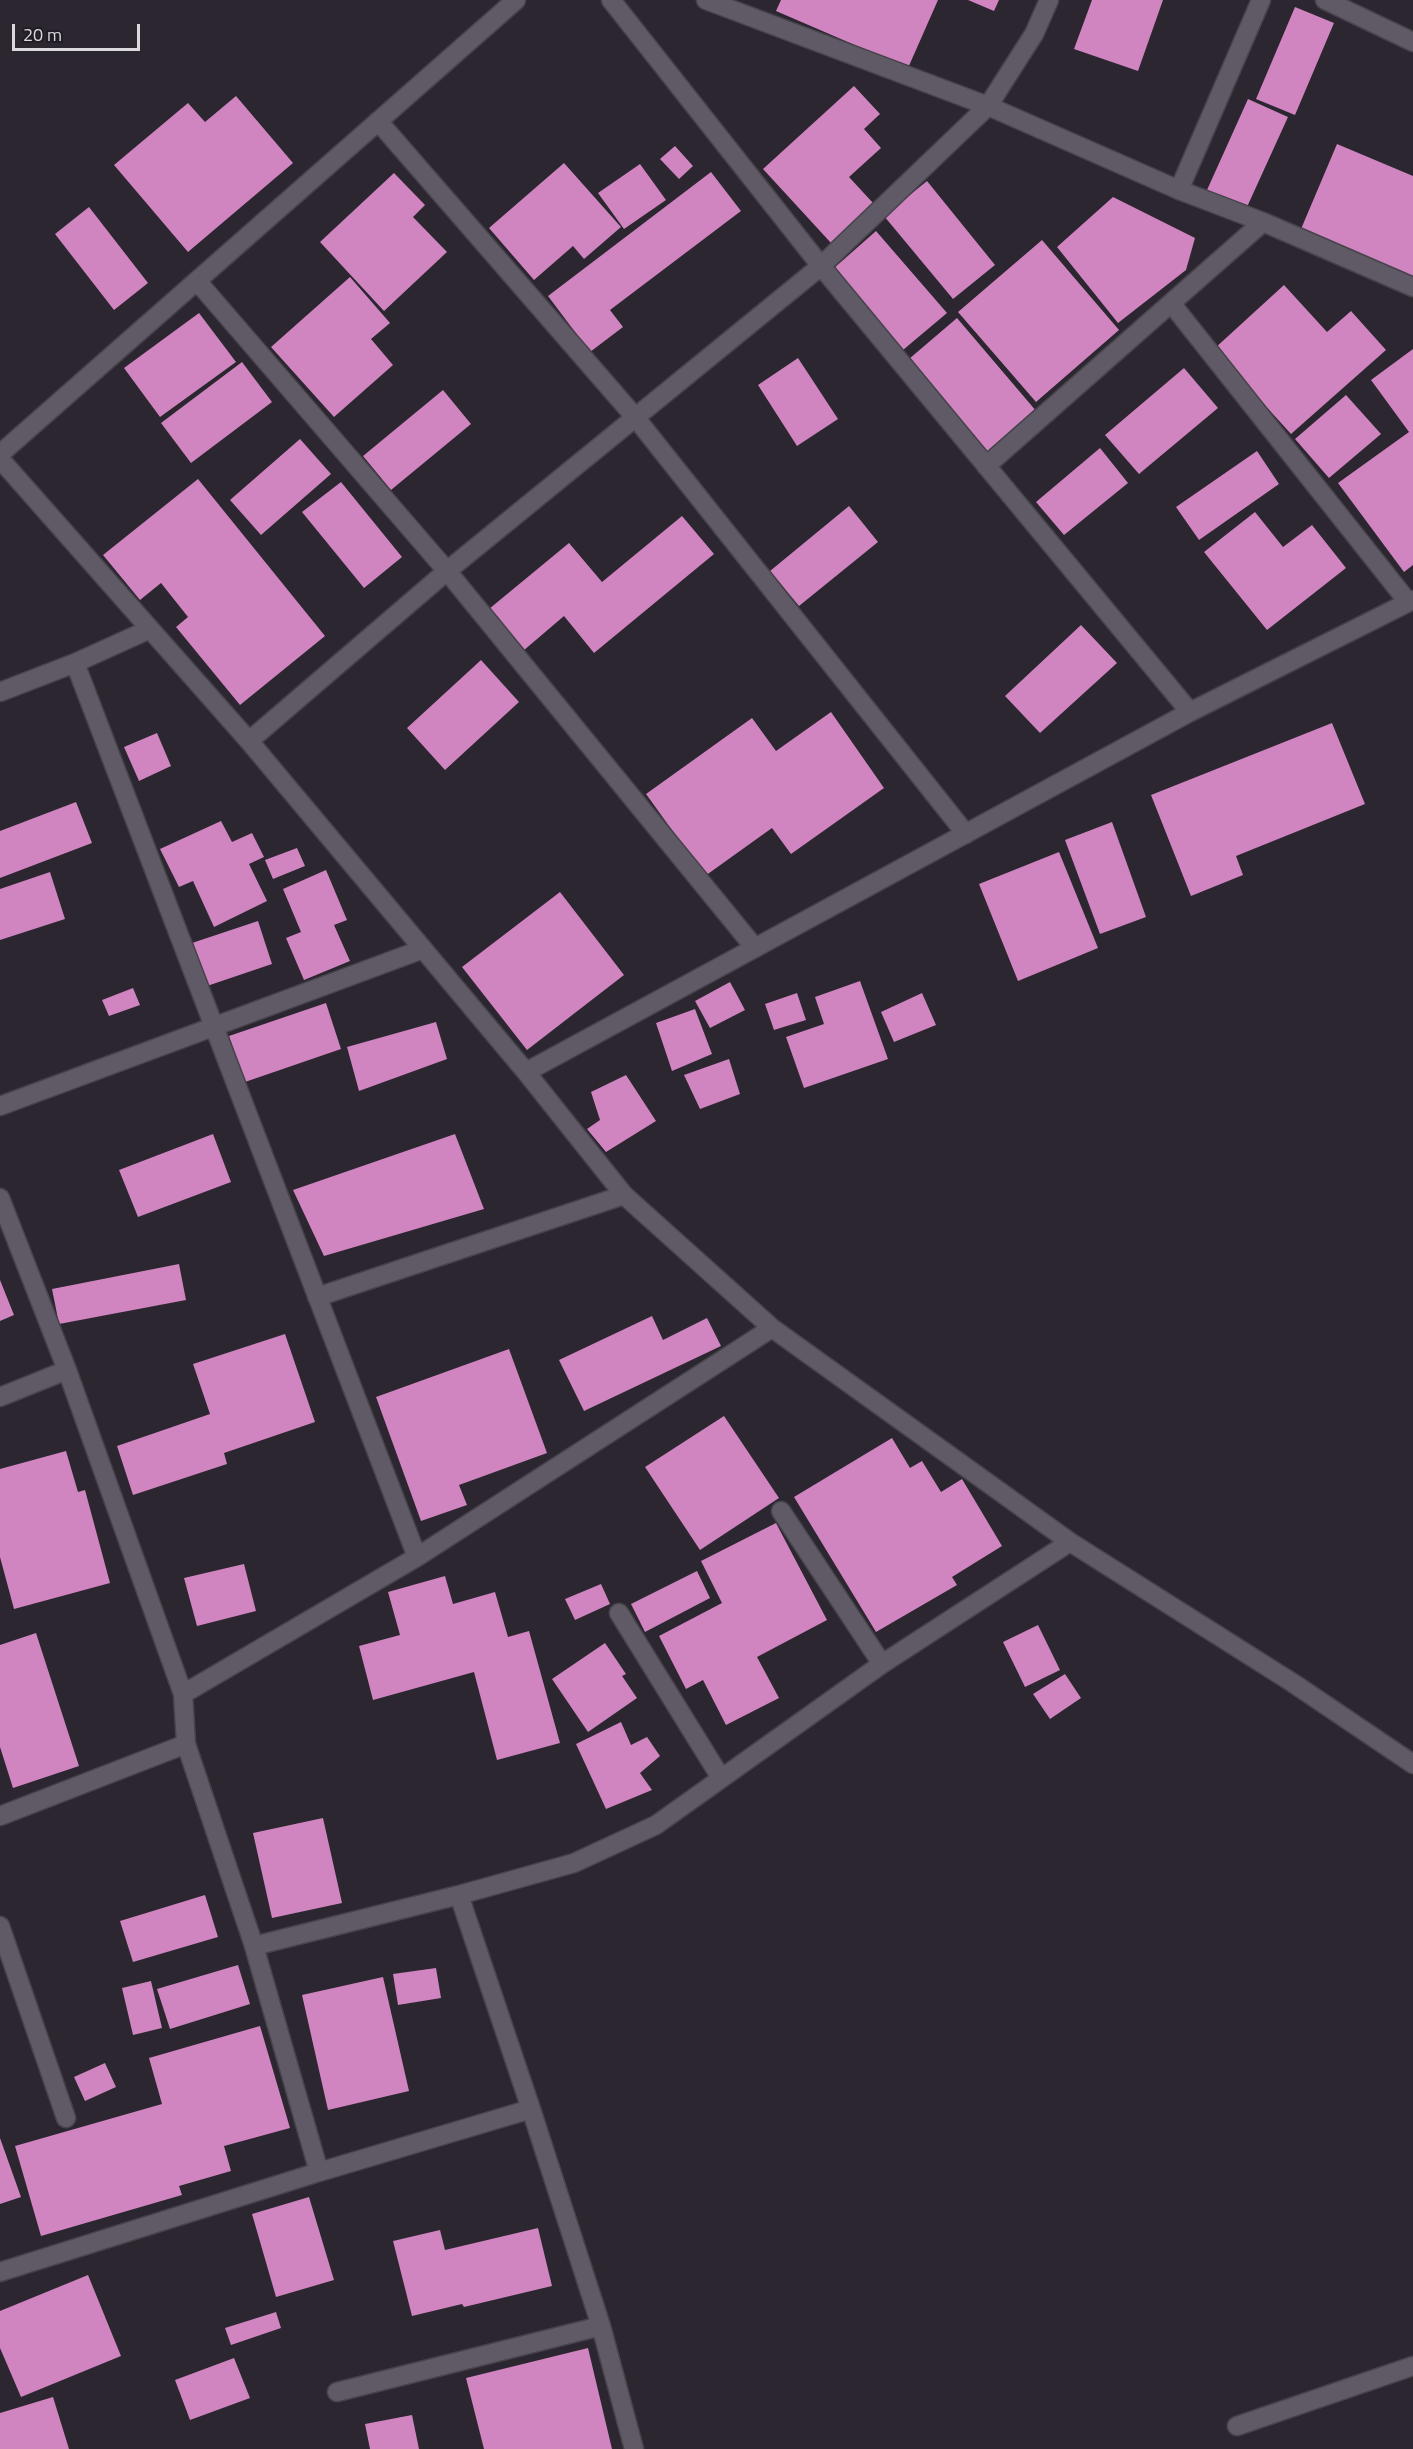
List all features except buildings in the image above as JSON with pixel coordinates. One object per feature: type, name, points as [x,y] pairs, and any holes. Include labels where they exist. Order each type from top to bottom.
[{"type":"street","points":[[0,454],[516,0]]},
{"type":"street","points":[[610,0],[821,266],[1190,712]]},
{"type":"street","points":[[706,0],[726,3],[988,106],[1179,190],[1263,222],[1413,287]]},
{"type":"street","points":[[249,741],[447,571],[821,266],[988,106],[1034,34],[1049,0]]},
{"type":"street","points":[[1179,190],[1261,0]]},
{"type":"street","points":[[1325,0],[1413,42]]},
{"type":"street","points":[[378,121],[635,417],[966,834]]},
{"type":"street","points":[[986,466],[1263,222]]},
{"type":"street","points":[[197,280],[447,571],[755,948]]},
{"type":"street","points":[[526,1072],[1190,712],[1410,601],[1171,303]]},
{"type":"street","points":[[0,459],[249,741],[526,1072],[624,1195],[772,1328],[1070,1542],[1293,1683],[1413,1764]]},
{"type":"street","points":[[0,692],[75,663],[150,629]]},
{"type":"street","points":[[75,663],[417,1557]]},
{"type":"street","points":[[0,1106],[423,949]]},
{"type":"street","points":[[317,1297],[624,1195]]},
{"type":"street","points":[[0,1198],[67,1370],[183,1694],[186,1744],[254,1946],[319,2172]]},
{"type":"street","points":[[183,1694],[417,1557],[772,1328]]},
{"type":"street","points":[[0,1397],[67,1370]]},
{"type":"street","points":[[781,1511],[882,1664]]},
{"type":"street","points":[[254,1946],[459,1895],[574,1863],[656,1825],[882,1664],[1070,1542]]},
{"type":"street","points":[[619,1613],[721,1778]]},
{"type":"street","points":[[0,1816],[186,1744]]},
{"type":"street","points":[[459,1895],[601,2326],[634,2449]]},
{"type":"street","points":[[0,1926],[66,2118]]},
{"type":"street","points":[[0,2272],[319,2172],[531,2109]]},
{"type":"street","points":[[337,2392],[601,2326]]},
{"type":"street","points":[[1237,2426],[1413,2366]]}]
